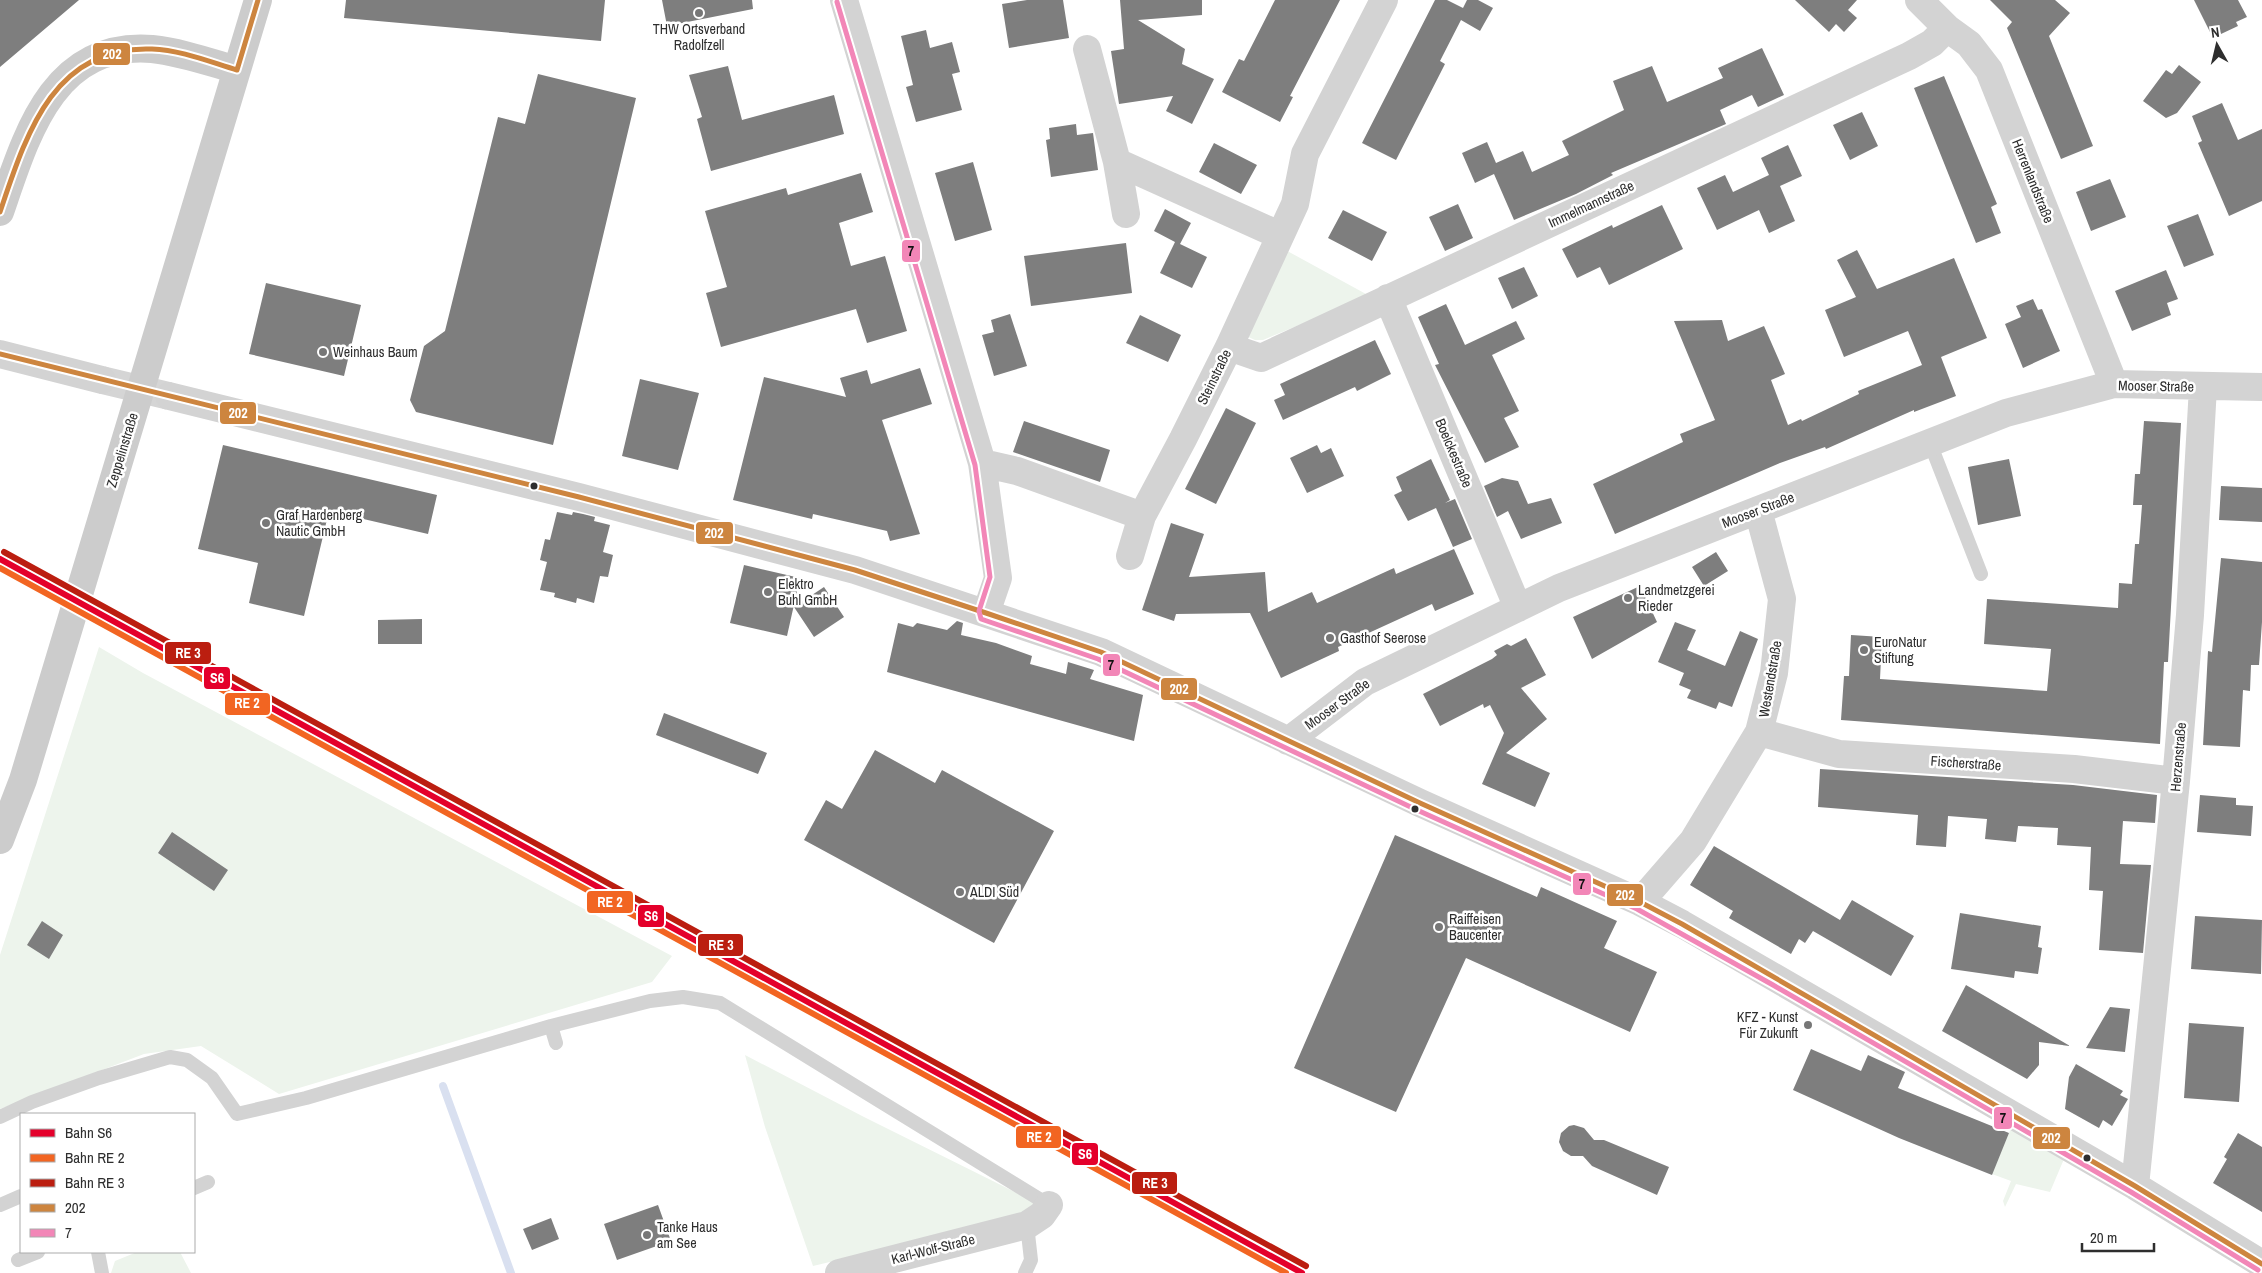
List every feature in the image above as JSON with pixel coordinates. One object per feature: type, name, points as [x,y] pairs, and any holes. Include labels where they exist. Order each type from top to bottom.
[{"type":"main road","name":"Zeppelinstraße","points":[[0,840],[23,780],[258,0]]},
{"type":"main road","points":[[0,212],[32,124],[53,90],[75,69],[93,58],[122,50],[150,49],[178,54],[237,70]]},
{"type":"street","points":[[844,0],[982,463],[998,578],[986,613]]},
{"type":"street","name":"Steinstraße","points":[[1130,556],[1142,516],[1184,439],[1295,204],[1305,154],[1384,0]]},
{"type":"street","name":"Herrenlandstraße","points":[[1919,0],[1946,28],[1969,44],[1989,70],[2114,384]]},
{"type":"street","name":"Immelmannstraße","points":[[1229,347],[1261,358],[1909,56],[1932,43],[1946,28]]},
{"type":"street","points":[[1087,49],[1117,162],[1126,214]]},
{"type":"street","points":[[1117,162],[1279,235]]},
{"type":"street","name":"Boelckestraße","points":[[1388,298],[1518,608]]},
{"type":"street","points":[[0,354],[102,380]]},
{"type":"street","name":"Mooser Straße","points":[[1288,741],[1365,682],[1559,588],[2006,413],[2114,384],[2262,388]]},
{"type":"street","name":"Herzenstraße","points":[[2135,1186],[2176,781],[2190,616],[2203,387]]},
{"type":"street","points":[[169,396],[608,504],[855,570],[1101,652],[1288,741],[1640,902],[1777,978],[2135,1186],[2262,1264]]},
{"type":"street","points":[[982,463],[1017,471],[1142,516]]},
{"type":"street","name":"Westendstraße","points":[[1640,902],[1693,841],[1759,732],[1774,673],[1782,599],[1758,510]]},
{"type":"street","name":"Fischerstraße","points":[[1759,732],[1839,754],[2074,770],[2176,781]]},
{"type":"street","name":"Karl-Wolf-Straße","points":[[839,1273],[1026,1225],[1042,1215],[1049,1205]]},
{"type":"lane","points":[[1930,442],[1981,574]]},
{"type":"lane","points":[[0,1117],[32,1102],[99,1078],[170,1057],[187,1060],[212,1078],[237,1114],[306,1098],[551,1026],[650,1001],[683,997],[720,1003],[1049,1205]]},
{"type":"lane","points":[[551,1026],[556,1043]]},
{"type":"lane","points":[[195,1188],[208,1182]]},
{"type":"lane","points":[[0,1205],[20,1196]]},
{"type":"lane","points":[[1025,1273],[1031,1260],[1026,1225]]},
{"type":"lane","points":[[18,1260],[36,1253]]},
{"type":"lane","points":[[98,1253],[102,1273]]},
{"type":"shaded area","points":[[1280,247],[1366,294],[1360,300],[1263,340],[1255,340],[1246,336]]},
{"type":"shaded area","points":[[99,647],[143,673],[672,956],[652,982],[279,1094],[201,1046],[144,1054],[0,1109],[0,955]]},
{"type":"shaded area","points":[[745,1055],[1035,1202],[1026,1215],[813,1266],[765,1127]]},
{"type":"shaded area","points":[[2011,1128],[2064,1159],[2050,1192],[2016,1184],[2005,1207],[2003,1201],[2011,1181],[1992,1174]]},
{"type":"shaded area","points":[[135,1253],[181,1253],[191,1273],[111,1273],[115,1261]]},
{"type":"building","points":[[0,0],[79,0],[0,67]]},
{"type":"building","points":[[346,0],[605,0],[601,41],[344,18]]},
{"type":"building","name":"THW Ortsverband Radolfzell","points":[[662,0],[752,0],[753,9],[667,26]]},
{"type":"building","points":[[1027,0],[1063,0],[1069,38],[1009,48],[1002,4]]},
{"type":"building","points":[[1120,0],[1202,0],[1202,15],[1138,20],[1185,49],[1182,64],[1214,79],[1192,124],[1166,111],[1173,96],[1119,104],[1111,51],[1124,49]]},
{"type":"building","points":[[1275,0],[1340,0],[1290,96],[1293,97],[1280,122],[1222,92],[1239,59],[1244,61]]},
{"type":"building","points":[[1435,0],[1447,0],[1463,8],[1467,0],[1478,0],[1493,8],[1480,31],[1461,20],[1440,61],[1445,64],[1396,160],[1362,143]]},
{"type":"building","points":[[1795,0],[1857,0],[1848,10],[1857,18],[1844,32],[1836,24],[1829,32]]},
{"type":"building","points":[[1990,0],[2055,0],[2070,13],[2049,36],[2093,146],[2061,159],[2007,28],[2012,22]]},
{"type":"building","points":[[2194,0],[2238,0],[2247,17],[2236,22],[2238,26],[2221,34],[2219,30],[2211,34]]},
{"type":"building","points":[[926,30],[930,48],[952,42],[960,72],[952,74],[962,110],[916,122],[906,87],[913,85],[901,36]]},
{"type":"building","points":[[1762,48],[1784,95],[1758,107],[1752,95],[1720,110],[1726,124],[1611,173],[1613,175],[1576,194],[1514,220],[1494,174],[1475,183],[1462,153],[1487,142],[1496,163],[1523,151],[1532,172],[1569,155],[1562,141],[1624,110],[1613,81],[1652,66],[1667,102],[1723,78],[1718,68]]},
{"type":"building","points":[[2179,65],[2201,82],[2177,113],[2166,118],[2143,101],[2166,70],[2172,74]]},
{"type":"building","points":[[728,66],[742,120],[834,95],[844,134],[711,171],[697,119],[702,117],[689,75]]},
{"type":"building","points":[[538,74],[636,98],[553,445],[416,412],[410,400],[424,346],[445,331],[498,117],[525,124]]},
{"type":"building","points":[[1944,76],[1997,204],[1991,207],[2001,233],[1976,243],[1914,88]]},
{"type":"building","points":[[2222,103],[2238,140],[2262,129],[2262,201],[2229,216],[2198,143],[2202,141],[2192,116]]},
{"type":"building","points":[[1862,112],[1878,146],[1850,160],[1833,125]]},
{"type":"building","points":[[1076,124],[1077,135],[1093,133],[1098,170],[1051,177],[1046,140],[1050,139],[1049,128]]},
{"type":"building","points":[[1214,143],[1257,165],[1241,194],[1199,172]]},
{"type":"building","points":[[1788,145],[1802,176],[1780,186],[1795,221],[1769,233],[1759,210],[1717,230],[1697,188],[1725,175],[1733,192],[1769,175],[1761,158]]},
{"type":"building","points":[[973,162],[992,230],[955,241],[935,173]]},
{"type":"building","points":[[861,173],[873,212],[839,223],[851,266],[885,256],[907,331],[867,343],[856,309],[721,347],[706,293],[727,287],[705,211],[786,188],[788,195]]},
{"type":"building","points":[[2110,179],[2126,217],[2091,231],[2076,192]]},
{"type":"building","points":[[1458,204],[1473,238],[1445,251],[1429,217]]},
{"type":"building","points":[[1662,205],[1683,249],[1609,285],[1600,267],[1577,278],[1562,249],[1612,225],[1613,228]]},
{"type":"building","points":[[1165,209],[1191,223],[1180,244],[1207,257],[1192,288],[1160,273],[1175,242],[1154,231]]},
{"type":"building","points":[[1343,210],[1387,232],[1372,261],[1328,238]]},
{"type":"building","points":[[2198,214],[2214,255],[2184,267],[2167,226]]},
{"type":"building","points":[[1126,243],[1132,293],[1031,306],[1024,256]]},
{"type":"building","points":[[1857,250],[1877,289],[1954,258],[1987,338],[1941,357],[1956,396],[1914,412],[1914,410],[1826,449],[1825,447],[1780,463],[1615,534],[1593,484],[1683,442],[1680,434],[1715,420],[1674,321],[1722,320],[1728,341],[1764,326],[1785,374],[1771,380],[1788,425],[1801,419],[1802,421],[1859,394],[1858,391],[1922,365],[1908,331],[1844,357],[1825,310],[1856,297],[1837,260]]},
{"type":"building","points":[[1524,267],[1538,296],[1512,309],[1498,278]]},
{"type":"building","points":[[2166,270],[2178,299],[2167,303],[2171,315],[2132,331],[2115,291]]},
{"type":"building","points":[[266,283],[361,305],[344,376],[249,354]]},
{"type":"building","points":[[2033,299],[2038,310],[2042,309],[2060,351],[2023,368],[2005,324],[2021,317],[2016,306]]},
{"type":"building","points":[[1446,304],[1465,345],[1516,321],[1525,339],[1492,355],[1519,411],[1504,418],[1519,447],[1485,463],[1435,365],[1439,364],[1418,317]]},
{"type":"building","points":[[1010,314],[1027,366],[994,376],[982,335],[994,332],[991,320]]},
{"type":"building","points":[[1140,315],[1181,335],[1168,362],[1126,343]]},
{"type":"building","points":[[1375,340],[1391,374],[1357,391],[1355,387],[1283,420],[1274,400],[1285,395],[1280,384]]},
{"type":"building","points":[[920,368],[932,404],[882,420],[920,534],[890,541],[887,531],[813,514],[812,519],[733,500],[764,377],[846,397],[840,378],[867,370],[871,384]]},
{"type":"building","points":[[640,379],[699,393],[678,470],[622,456]]},
{"type":"building","points":[[1226,408],[1256,423],[1216,504],[1185,489]]},
{"type":"building","points":[[1024,421],[1110,450],[1100,482],[1013,452]]},
{"type":"building","points":[[2144,421],[2181,423],[2168,662],[2164,662],[2160,744],[1841,720],[1844,676],[1849,676],[1851,635],[1882,637],[1880,679],[2047,691],[2051,649],[1984,644],[1987,599],[2118,608],[2119,583],[2132,584],[2135,544],[2139,544],[2142,505],[2133,505],[2135,474],[2140,474]]},
{"type":"building","name":"Graf Hardenberg Nautic GmbH","points":[[223,445],[437,495],[428,534],[329,511],[304,616],[249,603],[258,563],[198,549]]},
{"type":"building","points":[[1317,445],[1321,453],[1331,448],[1344,476],[1307,493],[1290,458]]},
{"type":"building","points":[[1431,459],[1450,500],[1445,503],[1455,499],[1472,539],[1453,547],[1436,508],[1408,521],[1394,495],[1402,491],[1396,477]]},
{"type":"building","points":[[2009,459],[2021,516],[1978,525],[1968,467]]},
{"type":"building","points":[[1502,478],[1518,481],[1528,504],[1551,498],[1562,523],[1521,539],[1508,511],[1497,517],[1484,486]]},
{"type":"building","points":[[2221,486],[2262,488],[2262,522],[2219,520]]},
{"type":"building","points":[[557,512],[572,515],[573,512],[583,514],[595,517],[594,521],[610,525],[603,552],[613,555],[608,577],[600,576],[594,603],[577,598],[576,603],[554,597],[555,593],[540,590],[547,562],[540,560],[545,539],[550,540]]},
{"type":"building","points":[[1171,523],[1204,534],[1189,577],[1265,572],[1268,612],[1312,592],[1317,603],[1394,568],[1396,574],[1454,549],[1474,594],[1435,611],[1432,604],[1338,647],[1339,651],[1281,678],[1250,613],[1176,614],[1174,621],[1142,610]]},
{"type":"building","points":[[1716,552],[1728,571],[1704,586],[1692,567]]},
{"type":"building","points":[[2221,558],[2262,562],[2262,622],[2259,665],[2251,665],[2250,691],[2243,690],[2240,747],[2203,745],[2208,651],[2212,652]]},
{"type":"building","name":"Elektro Buhl GmbH","points":[[744,565],[800,578],[787,636],[730,623]]},
{"type":"building","points":[[1640,586],[1657,622],[1592,659],[1573,617]]},
{"type":"building","points":[[824,587],[844,617],[814,637],[794,607]]},
{"type":"building","points":[[422,619],[422,644],[378,644],[378,620]]},
{"type":"building","points":[[957,621],[963,623],[961,635],[996,643],[1032,656],[1030,664],[1066,674],[1068,662],[1094,670],[1090,679],[1143,695],[1134,741],[887,672],[898,623],[913,627],[917,623],[947,630]]},
{"type":"building","points":[[1675,622],[1696,630],[1687,650],[1725,666],[1740,631],[1758,639],[1732,707],[1719,702],[1716,709],[1687,698],[1691,690],[1679,685],[1684,673],[1658,662]]},
{"type":"building","points":[[1526,638],[1546,675],[1521,688],[1547,719],[1506,753],[1550,773],[1535,807],[1482,784],[1504,733],[1490,705],[1484,708],[1483,704],[1440,726],[1423,694],[1492,659],[1497,655],[1494,651],[1507,644],[1511,646]]},
{"type":"building","points":[[664,713],[767,753],[758,774],[656,735]]},
{"type":"building","name":"ALDI Süd","points":[[875,750],[935,783],[942,770],[1054,831],[994,943],[804,840],[826,800],[842,809]]},
{"type":"building","points":[[1820,769],[2073,785],[2157,795],[2155,823],[2123,821],[2120,864],[2151,865],[2143,953],[2099,950],[2103,891],[2089,890],[2091,847],[2057,845],[2058,828],[2018,826],[2016,842],[1985,839],[1987,819],[1948,816],[1946,847],[1916,845],[1918,815],[1818,807]]},
{"type":"building","points":[[2200,795],[2236,798],[2236,805],[2253,806],[2251,836],[2197,832]]},
{"type":"building","points":[[172,832],[228,870],[214,891],[158,853]]},
{"type":"building","points":[[1395,835],[1537,897],[1541,887],[1617,921],[1604,948],[1657,972],[1630,1032],[1466,958],[1396,1112],[1294,1068]]},
{"type":"building","points":[[1714,846],[1840,920],[1852,900],[1914,936],[1891,976],[1813,931],[1805,943],[1799,939],[1791,954],[1729,918],[1733,911],[1690,885]]},
{"type":"building","points":[[1960,913],[2041,926],[2038,947],[2042,948],[2038,974],[2015,971],[2014,978],[1951,969]]},
{"type":"building","points":[[2195,916],[2262,920],[2261,974],[2191,969]]},
{"type":"building","points":[[42,921],[63,935],[49,959],[27,945]]},
{"type":"building","points":[[1966,985],[2070,1046],[2039,1042],[2039,1065],[2027,1079],[1942,1031]]},
{"type":"building","points":[[2110,1007],[2130,1009],[2125,1052],[2086,1048]]},
{"type":"building","points":[[2189,1023],[2244,1027],[2239,1102],[2184,1098]]},
{"type":"building","points":[[1811,1049],[1861,1071],[1868,1055],[1905,1072],[1898,1088],[2009,1133],[1992,1175],[1899,1138],[1793,1090]]},
{"type":"building","points":[[2076,1064],[2123,1091],[2120,1095],[2128,1099],[2112,1126],[2103,1120],[2099,1128],[2065,1109],[2069,1077]]},
{"type":"building","points":[[1574,1125],[1584,1128],[1594,1140],[1604,1140],[1669,1167],[1657,1195],[1592,1166],[1583,1156],[1571,1156],[1563,1151],[1559,1142],[1561,1133],[1569,1126]]},
{"type":"building","points":[[2238,1133],[2262,1147],[2262,1212],[2213,1183],[2227,1159],[2224,1157]]},
{"type":"building","points":[[658,1205],[671,1241],[617,1260],[604,1224]]},
{"type":"building","points":[[551,1218],[559,1239],[532,1250],[523,1229]]},
{"type":"waterway","points":[[443,1086],[511,1273]]},
{"type":"tunnel","points":[[102,380],[169,396]]},
{"type":"rail line","name":"S6","points":[[0,559],[1302,1273]]},
{"type":"transit line","name":"202","points":[[0,212],[21,153],[33,126],[49,100],[67,79],[90,62],[118,52],[152,49],[185,54],[237,70],[258,0]]},
{"type":"transit line","name":"7","points":[[837,2],[975,465],[990,577],[979,611],[981,619],[1098,659],[1417,810],[1637,909],[1773,985],[2131,1192],[2258,1270]]},
{"type":"transit line","name":"202","points":[[0,354],[579,497],[855,570],[1101,652],[1420,803],[1640,902],[1682,924],[2135,1186],[2262,1264]]},
{"type":"transit line","points":[[4,552],[1306,1266]]},
{"type":"transit line","points":[[0,568],[1286,1273]]},
{"type":"place","name":"THW Ortsverband Radolfzell","points":[[699,13]]},
{"type":"place","name":"Weinhaus Baum","points":[[323,352]]},
{"type":"place","name":"Graf Hardenberg Nautic GmbH","points":[[266,523]]},
{"type":"place","name":"Elektro Buhl GmbH","points":[[768,592]]},
{"type":"place","name":"Landmetzgerei Rieder","points":[[1628,598]]},
{"type":"place","name":"Gasthof Seerose","points":[[1330,638]]},
{"type":"place","name":"EuroNatur Stiftung","points":[[1864,650]]},
{"type":"place","name":"ALDI Süd","points":[[960,892]]},
{"type":"place","name":"Raiffeisen Baucenter","points":[[1439,927]]},
{"type":"place","name":"KFZ - Kunst Für Zukunft","points":[[1808,1025]]},
{"type":"place","name":"Tanke Haus am See","points":[[647,1235]]}]
